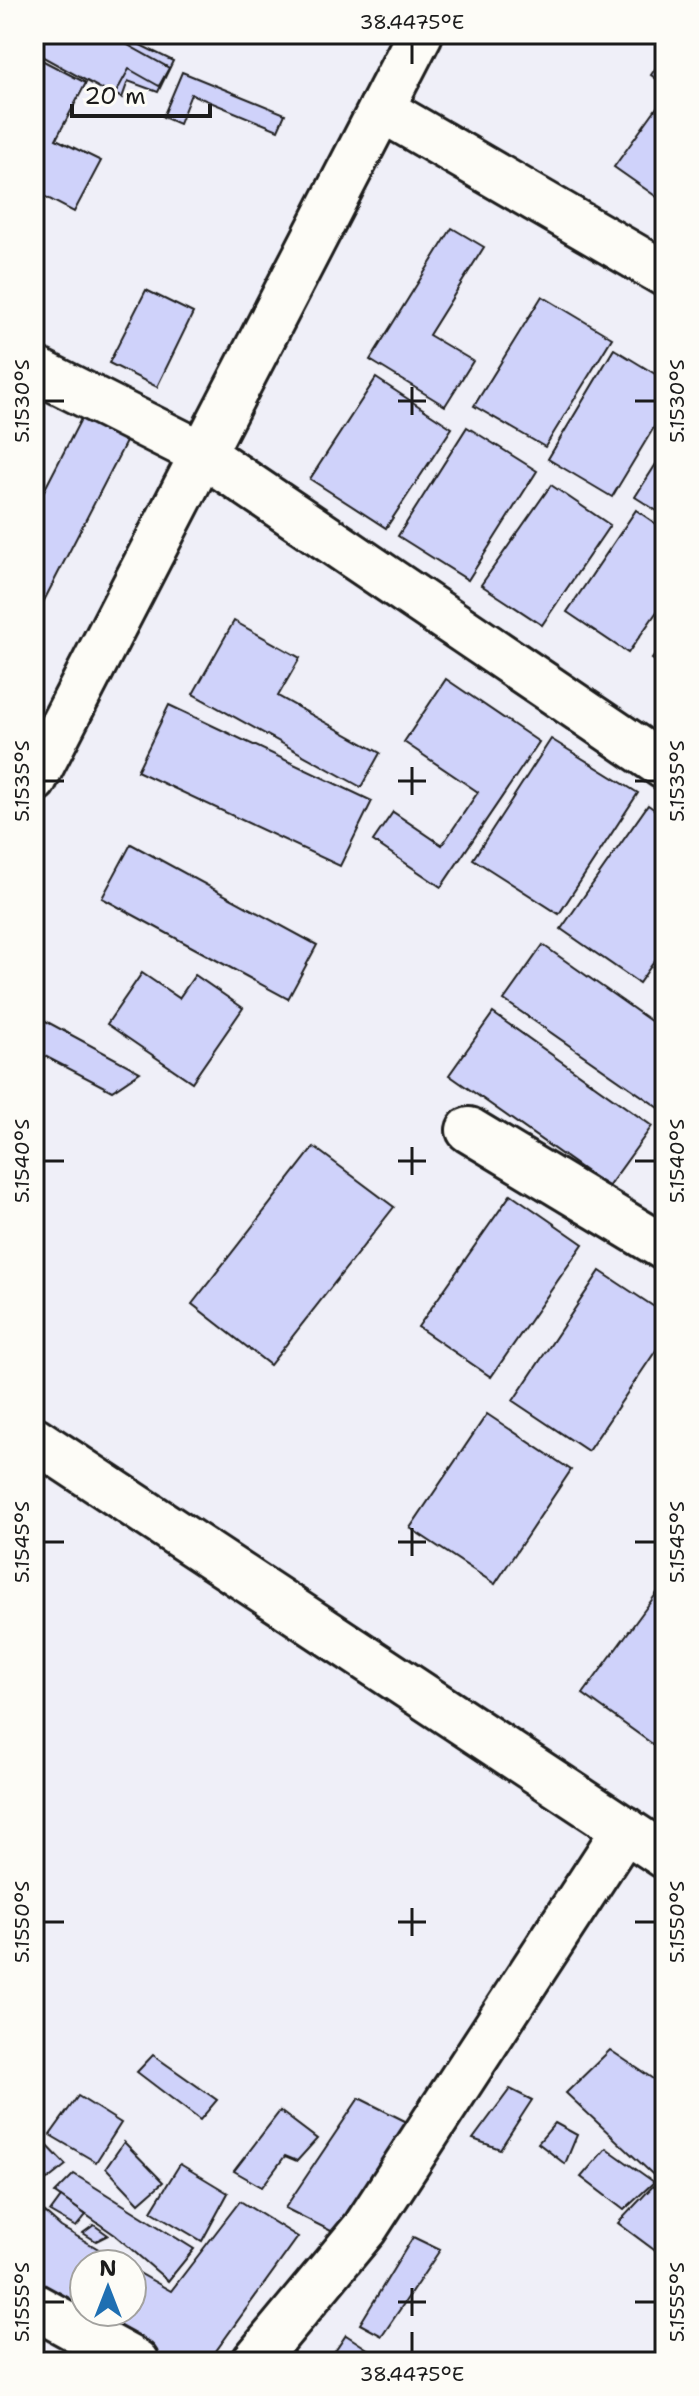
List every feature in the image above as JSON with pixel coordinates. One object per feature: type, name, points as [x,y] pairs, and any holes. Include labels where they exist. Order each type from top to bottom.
[{"type":"street","points":[[34,780],[420,34]]},
{"type":"street","points":[[381,109],[665,274]]},
{"type":"street","points":[[34,369],[203,454],[665,767]]},
{"type":"street","points":[[469,1130],[665,1248]]},
{"type":"street","points":[[34,1439],[665,1856]]},
{"type":"street","points":[[254,2362],[365,2228],[625,1829]]},
{"type":"street","points":[[34,2306],[136,2362]]},
{"type":"building","points":[[34,34],[118,34],[173,61],[158,92],[128,81],[122,98],[34,52]]},
{"type":"building","points":[[34,34],[108,34],[169,68],[159,86],[129,69],[114,96],[34,52]]},
{"type":"building","points":[[325,34],[355,34],[353,41]]},
{"type":"building","points":[[665,55],[665,85],[651,75]]},
{"type":"building","points":[[34,56],[86,83],[56,139],[101,161],[74,212],[34,191]]},
{"type":"building","points":[[182,72],[285,114],[278,130],[191,94],[179,124],[163,117]]},
{"type":"building","points":[[665,96],[665,195],[661,200],[614,167]]},
{"type":"building","points":[[452,228],[484,247],[429,335],[473,361],[445,406],[370,360]]},
{"type":"building","points":[[146,290],[193,313],[157,387],[109,363]]},
{"type":"building","points":[[542,296],[612,338],[545,447],[474,406]]},
{"type":"building","points":[[614,349],[665,380],[665,409],[612,497],[548,459]]},
{"type":"building","points":[[376,378],[452,428],[386,528],[310,479]]},
{"type":"building","points":[[85,411],[130,434],[34,620],[34,510]]},
{"type":"building","points":[[467,427],[537,471],[468,580],[398,536]]},
{"type":"building","points":[[665,450],[665,516],[635,497]]},
{"type":"building","points":[[551,485],[610,525],[542,625],[481,585]]},
{"type":"building","points":[[636,510],[665,530],[665,600],[628,653],[567,612]]},
{"type":"building","points":[[234,621],[300,658],[278,696],[380,753],[361,787],[193,694]]},
{"type":"building","points":[[665,641],[665,668],[652,659]]},
{"type":"building","points":[[446,679],[539,742],[441,887],[373,841],[393,812],[442,845],[478,792],[404,742]]},
{"type":"building","points":[[169,705],[372,801],[340,866],[137,771]]},
{"type":"building","points":[[551,739],[638,793],[559,914],[473,859]]},
{"type":"building","points":[[648,805],[665,817],[665,946],[639,983],[561,929]]},
{"type":"building","points":[[131,844],[317,945],[288,999],[102,898]]},
{"type":"building","points":[[543,945],[665,1031],[665,1112],[504,1000]]},
{"type":"building","points":[[142,973],[179,998],[195,975],[243,1008],[192,1082],[107,1024]]},
{"type":"building","points":[[493,1013],[652,1126],[608,1187],[449,1075]]},
{"type":"building","points":[[40,1018],[140,1072],[112,1091],[45,1056],[34,1076],[34,1029]]},
{"type":"building","points":[[314,1147],[394,1207],[270,1365],[192,1304]]},
{"type":"building","points":[[511,1194],[583,1244],[491,1377],[418,1327]]},
{"type":"building","points":[[600,1271],[665,1314],[665,1337],[588,1451],[513,1401]]},
{"type":"building","points":[[487,1414],[571,1470],[495,1584],[410,1528]]},
{"type":"building","points":[[665,1582],[665,1753],[583,1694]]},
{"type":"building","points":[[610,2050],[665,2087],[665,2186],[566,2093]]},
{"type":"building","points":[[153,2055],[217,2100],[200,2120],[137,2072]]},
{"type":"building","points":[[510,2089],[532,2100],[500,2149],[473,2139]]},
{"type":"building","points":[[78,2096],[121,2123],[96,2162],[50,2135]]},
{"type":"building","points":[[359,2098],[421,2129],[349,2240],[285,2208]]},
{"type":"building","points":[[280,2111],[317,2139],[297,2161],[285,2156],[262,2187],[234,2171]]},
{"type":"building","points":[[555,2123],[577,2135],[565,2164],[538,2143]]},
{"type":"building","points":[[43,2141],[66,2165],[47,2180],[34,2173],[34,2151]]},
{"type":"building","points":[[124,2142],[163,2182],[139,2203],[106,2168]]},
{"type":"building","points":[[606,2148],[654,2182],[624,2210],[581,2177]]},
{"type":"building","points":[[180,2164],[228,2193],[202,2241],[151,2211]]},
{"type":"building","points":[[74,2174],[194,2249],[168,2281],[148,2264],[148,2248],[130,2248],[55,2193]]},
{"type":"building","points":[[653,2186],[665,2194],[665,2258],[618,2223]]},
{"type":"building","points":[[61,2197],[86,2215],[76,2227],[50,2212]]},
{"type":"building","points":[[240,2201],[298,2237],[208,2362],[157,2362],[103,2328],[148,2328],[148,2278],[171,2291]]},
{"type":"building","points":[[34,2203],[61,2227],[97,2248],[68,2248],[68,2306],[34,2284]]},
{"type":"building","points":[[94,2225],[108,2235],[96,2241],[83,2233]]},
{"type":"building","points":[[413,2237],[440,2250],[382,2336],[360,2324]]},
{"type":"building","points":[[346,2335],[369,2350],[362,2362],[328,2362]]}]
